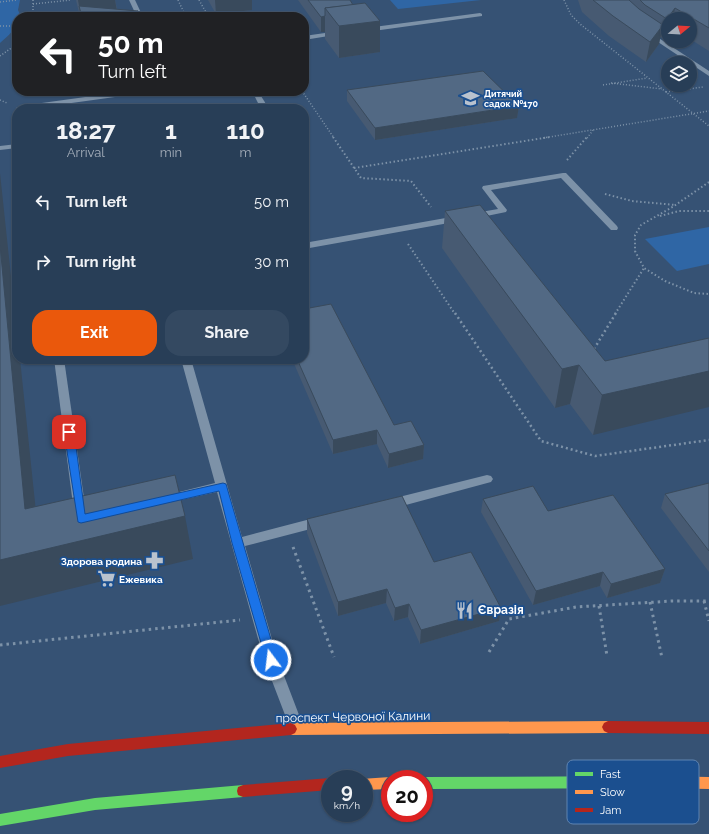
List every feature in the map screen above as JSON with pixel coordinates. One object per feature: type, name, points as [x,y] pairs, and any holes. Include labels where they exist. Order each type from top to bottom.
[{"type":"main road","name":"проспект Червоної Калини","points":[[0,762],[68,750],[297,728],[709,728]]},
{"type":"main road","points":[[433,783],[567,782]]},
{"type":"main road","points":[[699,783],[709,783]]},
{"type":"main road","points":[[0,820],[95,804],[321,785]]},
{"type":"lane","points":[[132,0],[138,12]]},
{"type":"lane","points":[[358,31],[480,15]]},
{"type":"lane","points":[[644,30],[709,74]]},
{"type":"lane","points":[[309,37],[350,32]]},
{"type":"lane","points":[[49,104],[108,96]]},
{"type":"lane","points":[[0,148],[12,147]]},
{"type":"lane","points":[[309,245],[503,210],[486,188],[563,175],[614,228]]},
{"type":"lane","points":[[468,217],[481,226]]},
{"type":"lane","points":[[60,364],[81,519],[89,517]]},
{"type":"lane","points":[[187,364],[271,660],[297,728]]},
{"type":"lane","points":[[379,506],[487,479]]},
{"type":"lane","points":[[156,502],[223,486]]},
{"type":"lane","points":[[237,543],[333,518]]},
{"type":"path","points":[[0,2],[16,0]]},
{"type":"path","points":[[33,12],[34,0]]},
{"type":"path","points":[[33,4],[71,0]]},
{"type":"path","points":[[178,0],[184,12]]},
{"type":"path","points":[[199,0],[206,12]]},
{"type":"path","points":[[564,0],[571,15],[580,24],[661,88]]},
{"type":"path","points":[[0,26],[12,26]]},
{"type":"path","points":[[0,56],[12,48]]},
{"type":"path","points":[[602,84],[648,78]]},
{"type":"path","points":[[611,83],[661,90]]},
{"type":"path","points":[[697,88],[709,86]]},
{"type":"path","points":[[666,92],[709,126]]},
{"type":"path","points":[[305,96],[361,178],[410,181],[433,209]]},
{"type":"path","points":[[354,168],[709,111]]},
{"type":"path","points":[[552,177],[594,129]]},
{"type":"path","points":[[709,182],[676,205],[641,226],[635,235],[635,250],[644,268],[665,281],[694,293],[709,294]]},
{"type":"path","points":[[574,186],[632,201],[676,205]]},
{"type":"path","points":[[656,217],[679,211],[709,211]]},
{"type":"path","points":[[399,230],[541,441],[595,456],[709,440]]},
{"type":"path","points":[[590,355],[644,268]]},
{"type":"path","points":[[287,530],[334,658]]},
{"type":"path","points":[[704,601],[709,621]]},
{"type":"path","points":[[489,652],[509,619],[576,607],[650,602],[709,601]]},
{"type":"path","points":[[650,602],[662,658]]},
{"type":"path","points":[[599,606],[607,656]]},
{"type":"path","points":[[0,645],[260,618]]},
{"type":"shaded area","points":[[0,0],[20,0],[19,12],[12,12],[12,30],[0,43]]},
{"type":"shaded area","points":[[390,0],[481,0],[398,9]]},
{"type":"shaded area","points":[[709,227],[709,264],[677,271],[645,239]]},
{"type":"building","points":[[308,0],[350,0],[353,5],[325,8],[325,16],[321,17]]},
{"type":"building","points":[[593,0],[629,0],[639,9],[661,24],[661,28],[650,42]]},
{"type":"building","points":[[640,0],[709,0],[709,28],[697,21],[697,12],[682,12],[675,8],[672,12],[661,12],[661,15]]},
{"type":"building","points":[[365,3],[380,21],[339,26],[325,8]]},
{"type":"building","points":[[79,6],[138,11],[135,12],[81,12]]},
{"type":"building","points":[[483,71],[519,106],[375,128],[347,90]]},
{"type":"building","points":[[480,205],[605,361],[709,338],[709,371],[602,395],[579,365],[562,369],[445,211]]},
{"type":"building","points":[[0,245],[25,509],[175,475],[185,516],[0,560]]},
{"type":"building","points":[[331,304],[394,425],[411,421],[424,445],[389,454],[377,430],[333,440],[299,364],[309,364],[309,308]]},
{"type":"building","points":[[709,483],[709,551],[665,494]]},
{"type":"building","points":[[533,486],[548,511],[613,495],[665,569],[611,584],[603,572],[536,591],[483,499]]},
{"type":"building","points":[[402,496],[434,562],[471,552],[501,608],[421,630],[409,604],[395,608],[387,589],[338,602],[307,519]]},
{"type":"traffic: fast","points":[[433,783],[567,782]]},
{"type":"traffic: fast","points":[[0,820],[95,804],[243,791]]},
{"type":"traffic: slow","points":[[291,729],[608,727]]},
{"type":"traffic: slow","points":[[373,784],[381,783]]},
{"type":"traffic: slow","points":[[699,783],[709,783]]},
{"type":"traffic: jam","points":[[608,727],[709,728]]},
{"type":"traffic: jam","points":[[0,762],[68,750],[291,729]]},
{"type":"traffic: jam","points":[[243,791],[321,785]]},
{"type":"place","name":"Дитячий садок №170","points":[[471,99]]},
{"type":"place","name":"Здорова родина","points":[[155,561]]},
{"type":"place","name":"Ежевика","points":[[106,579]]},
{"type":"place","name":"Євразія","points":[[465,610]]},
{"type":"route","points":[[69,432],[81,519],[223,486],[237,543],[271,660]]}]
